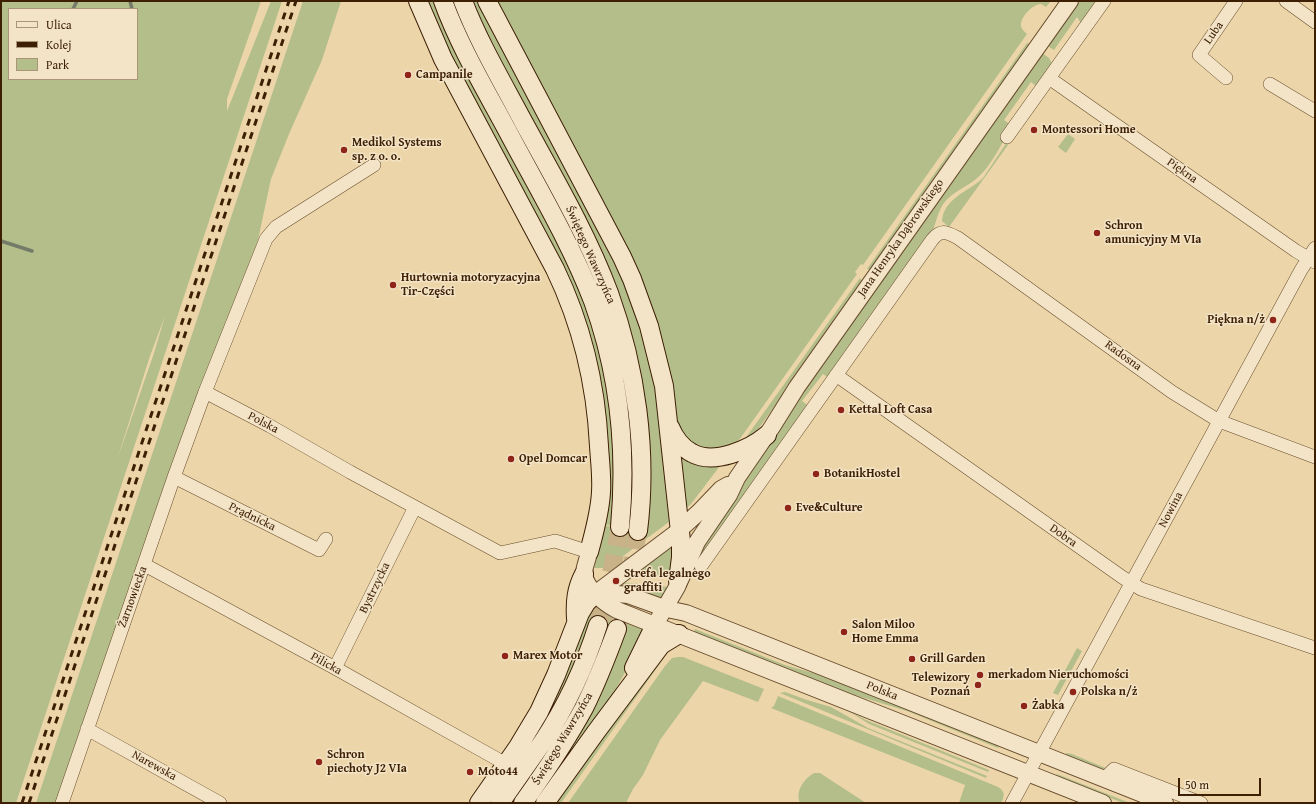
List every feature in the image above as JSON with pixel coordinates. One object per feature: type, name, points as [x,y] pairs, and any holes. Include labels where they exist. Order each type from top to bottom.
[{"type":"main road","points":[[418,1],[443,59],[555,269],[569,300],[579,328],[593,387],[598,420],[600,462],[601,492],[589,552]]},
{"type":"main road","name":"Świętego Wawrzyńca","points":[[444,1],[470,60],[567,243],[587,287],[597,315],[611,362],[620,424],[623,453],[620,527]]},
{"type":"main road","name":"Świętego Wawrzyńca","points":[[463,1],[497,73],[581,230],[604,280],[620,324],[634,387],[640,439],[641,487],[638,531]]},
{"type":"main road","points":[[487,1],[632,278],[649,326],[659,363],[669,424],[680,530],[681,557],[677,584]]},
{"type":"main road","points":[[669,424],[675,437],[682,445],[690,452],[701,456],[716,457],[740,451],[752,446],[766,435]]},
{"type":"main road","points":[[576,620],[575,603],[579,584],[584,574]]},
{"type":"main road","points":[[479,803],[521,742],[548,694],[576,620],[584,606],[595,594]]},
{"type":"main road","name":"Świętego Wawrzyńca","points":[[500,803],[542,742],[555,720],[578,678],[598,625]]},
{"type":"main road","points":[[596,732],[630,676],[655,625]]},
{"type":"main road","name":"Świętego Wawrzyńca","points":[[523,803],[563,743],[584,707],[617,629]]},
{"type":"main road","points":[[545,803],[661,645],[679,634]]},
{"type":"street","name":"Jana Henryka Dąbrowskiego","points":[[655,625],[697,542],[729,495],[737,478],[796,387],[1070,1]]},
{"type":"street","points":[[1007,137],[1104,1]]},
{"type":"street","name":"Luba","points":[[1226,78],[1199,55],[1236,1]]},
{"type":"street","points":[[1286,1],[1315,22]]},
{"type":"street","name":"Piękna","points":[[1049,78],[1311,260]]},
{"type":"street","points":[[1270,84],[1315,111]]},
{"type":"street","points":[[204,392],[266,239],[276,227],[374,165]]},
{"type":"street","name":"Radosna","points":[[836,375],[932,240],[937,234],[943,232],[949,233],[1172,392],[1219,421],[1315,457]]},
{"type":"street","name":"Nowina","points":[[1012,803],[1219,421],[1311,260],[1315,248]]},
{"type":"street","points":[[701,566],[836,375]]},
{"type":"street","name":"Dobra","points":[[836,375],[1141,589],[1315,648]]},
{"type":"street","name":"Polska","points":[[204,392],[270,426],[500,553],[555,541],[589,552]]},
{"type":"street","name":"Żarnowiecka","points":[[62,803],[204,392]]},
{"type":"street","name":"Prądnicka","points":[[174,477],[319,550],[326,539]]},
{"type":"street","name":"Jana Henryka Dąbrowskiego","points":[[595,594],[680,530],[721,489],[737,478]]},
{"type":"street","name":"Bystrzycka","points":[[334,668],[415,507]]},
{"type":"street","points":[[584,574],[589,552]]},
{"type":"street","name":"Pilicka","points":[[145,565],[506,764]]},
{"type":"street","name":"Polska","points":[[584,574],[595,594],[609,606],[617,610],[1103,803]]},
{"type":"street","points":[[677,584],[686,613]]},
{"type":"street","name":"Polska","points":[[595,594],[628,595],[664,608],[686,613],[1039,754],[1201,803]]},
{"type":"street","name":"Narewska","points":[[87,729],[220,803]]},
{"type":"street","name":"Polska","points":[[1109,774],[1165,803]]},
{"type":"green space","points":[[1,1],[261,1],[227,99],[227,111],[271,1],[282,1],[16,803],[1,803]],"holes":[[[165,316],[154,353],[117,460],[150,356]]]},
{"type":"green space","points":[[303,1],[341,1],[322,60],[271,179],[258,240],[59,803],[36,803]]},
{"type":"green space","points":[[424,1],[436,1],[573,271],[600,347],[616,441],[613,526],[602,524],[597,378]]},
{"type":"green space","points":[[470,1],[480,1],[617,261],[651,354],[673,519],[607,568],[594,568],[603,525],[643,533],[642,391],[518,97]]},
{"type":"green space","points":[[494,1],[1051,1],[1046,7],[1041,4],[1034,6],[1025,15],[1021,22],[1021,26],[1027,34],[863,265],[861,264],[855,272],[857,274],[732,450],[704,453],[678,434],[668,373]]},
{"type":"green space","points":[[1078,1],[1099,1],[1082,25],[1077,17],[1054,50],[1046,45]]},
{"type":"green space","points":[[1027,43],[1031,45],[871,270],[867,269]]},
{"type":"green space","points":[[1041,52],[1049,58],[1053,65],[1037,87],[1031,82],[1004,120],[1011,125],[992,161],[976,179],[947,199],[944,203],[931,235],[830,379],[823,374],[802,401],[810,407],[689,579],[697,552],[807,382]]},
{"type":"green space","points":[[1068,134],[1075,139],[1066,153],[1058,147]]},
{"type":"green space","points":[[1007,142],[1008,145],[949,227],[942,221],[947,207],[958,196],[983,178]]},
{"type":"green space","points":[[860,278],[863,282],[754,435],[742,443]]},
{"type":"green space","points":[[679,451],[723,462],[691,504],[685,509]]},
{"type":"green space","points":[[673,544],[670,577],[634,573],[671,547]]},
{"type":"green space","points":[[621,582],[667,587],[661,599],[632,587],[617,586]]},
{"type":"green space","points":[[593,610],[647,630],[647,633],[613,694],[537,803],[532,803],[579,703],[515,803],[508,803],[559,702],[492,803],[486,803],[587,616]]},
{"type":"green space","points":[[695,629],[785,665],[827,677],[999,745],[998,748],[907,711],[851,694],[694,632]]},
{"type":"green space","points":[[671,648],[561,803],[553,803],[656,658]]},
{"type":"green space","points":[[1077,648],[1082,651],[1058,695],[1053,693]]},
{"type":"green space","points":[[683,657],[764,689],[758,702],[703,681],[660,740],[643,775],[633,789],[626,803],[568,803],[665,666],[672,658]]},
{"type":"green space","points":[[785,692],[831,707],[868,728],[987,776],[986,778],[780,693]]},
{"type":"green space","points":[[778,696],[998,787],[1003,792],[1004,796],[1001,803],[959,803],[965,785],[771,708],[774,706]]},
{"type":"green space","points":[[847,710],[866,720],[989,770],[988,772],[869,724]]},
{"type":"green space","points":[[1067,753],[1108,769],[1103,771],[1064,755]]},
{"type":"green space","points":[[814,773],[820,773],[866,803],[800,803],[799,794],[801,786]]},
{"type":"green space","points":[[1057,774],[1130,803],[1123,803],[1056,776]]},
{"type":"waterway","points":[[74,8],[77,1]]},
{"type":"waterway","points":[[130,1],[132,8]]},
{"type":"waterway","points":[[1,241],[32,251]]},
{"type":"tunnel","points":[[598,625],[613,565],[620,527]]},
{"type":"tunnel","points":[[617,628],[631,571],[638,531]]},
{"type":"railway","points":[[22,803],[289,1]]},
{"type":"railway","points":[[29,803],[296,1]]},
{"type":"place","name":"Campanile","points":[[408,75]]},
{"type":"place","name":"Montessori Home","points":[[1034,130]]},
{"type":"place","name":"Medikol Systems sp. z o. o.","points":[[344,150]]},
{"type":"place","name":"Schron amunicyjny M VIa","points":[[1097,233]]},
{"type":"place","name":"Hurtownia motoryzacyjna Tir-Części","points":[[393,285]]},
{"type":"place","name":"Piękna n/ż","points":[[1273,320]]},
{"type":"place","name":"Kettal Loft Casa","points":[[841,410]]},
{"type":"place","name":"Opel Domcar","points":[[511,459]]},
{"type":"place","name":"BotanikHostel","points":[[816,474]]},
{"type":"place","name":"Eve&Culture","points":[[788,508]]},
{"type":"place","name":"Strefa legalnego graffiti","points":[[616,581]]},
{"type":"place","name":"Salon Miloo Home Emma","points":[[844,632]]},
{"type":"place","name":"Marex Motor","points":[[505,656]]},
{"type":"place","name":"Grill Garden","points":[[912,659]]},
{"type":"place","name":"merkadom Nieruchomości","points":[[980,675]]},
{"type":"place","name":"Telewizory Poznań","points":[[978,685]]},
{"type":"place","name":"Polska n/ż","points":[[1073,692]]},
{"type":"place","name":"Żabka","points":[[1024,706]]},
{"type":"place","name":"Schron piechoty J2 VIa","points":[[319,762]]},
{"type":"place","name":"Moto44","points":[[470,772]]}]
